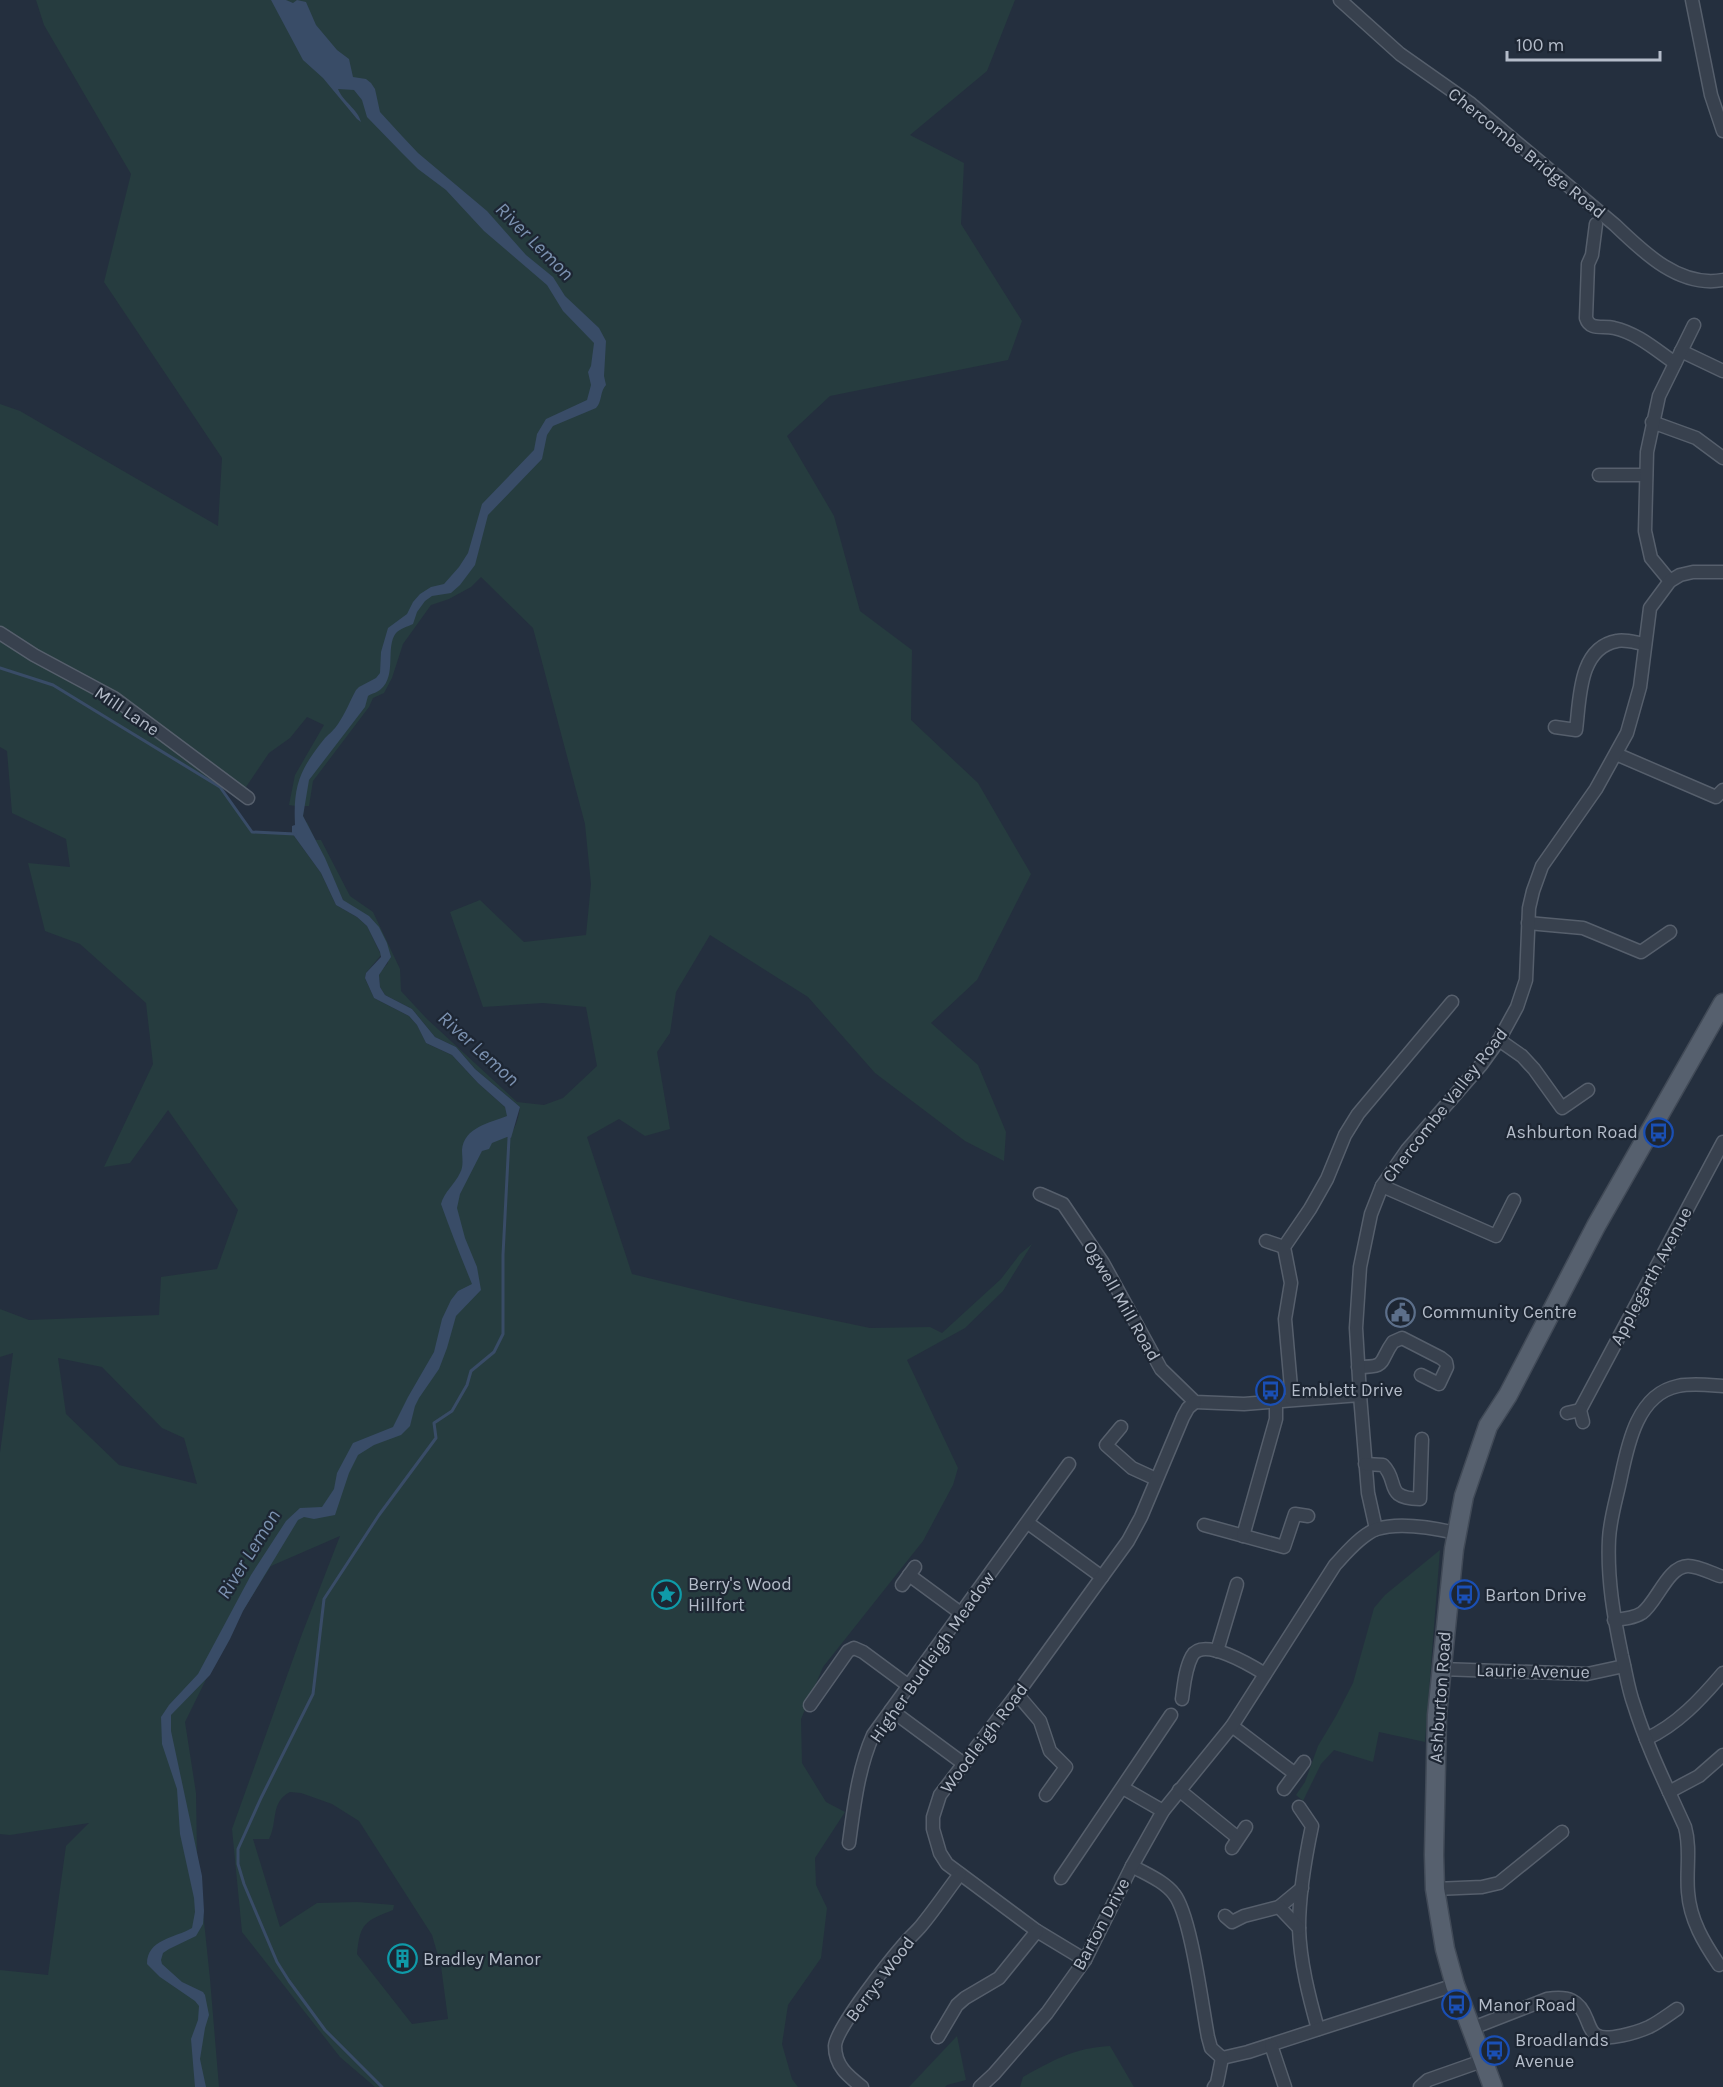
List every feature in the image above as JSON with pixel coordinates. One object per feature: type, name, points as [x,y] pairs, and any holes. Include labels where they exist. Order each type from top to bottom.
[{"type":"main road","name":"Ashburton Road","points":[[1493,2087],[1455,1985],[1442,1932],[1435,1889],[1434,1774],[1441,1669],[1456,1533],[1464,1496],[1488,1426],[1508,1395],[1596,1226],[1723,1003]]},
{"type":"street","name":"Chercombe Bridge Road","points":[[1340,0],[1400,54],[1471,104],[1599,211],[1635,245],[1658,262],[1691,280],[1711,282],[1723,280]]},
{"type":"street","points":[[1692,0],[1711,95],[1723,131]]},
{"type":"street","points":[[1596,224],[1592,255],[1588,264],[1586,318],[1588,323],[1592,327],[1615,328],[1642,339],[1675,363]]},
{"type":"street","points":[[1694,325],[1659,396],[1652,422],[1646,475],[1645,531],[1651,558],[1670,581],[1680,575],[1693,572],[1723,572]]},
{"type":"street","points":[[1681,351],[1723,371]]},
{"type":"street","points":[[1652,422],[1695,438],[1723,458]]},
{"type":"street","points":[[1599,475],[1646,475]]},
{"type":"street","name":"Chercombe Valley Road","points":[[1360,1395],[1356,1328],[1360,1267],[1369,1222],[1382,1186],[1407,1150],[1481,1065],[1499,1040],[1517,1006],[1526,980],[1528,922],[1533,891],[1542,866],[1596,789],[1627,733],[1640,687],[1650,608],[1670,581]]},
{"type":"street","name":"Mill Lane","points":[[0,633],[34,655],[114,698],[248,798]]},
{"type":"street","points":[[1555,727],[1576,730],[1582,680],[1594,652],[1619,640],[1645,644]]},
{"type":"street","points":[[1616,754],[1716,797],[1723,790]]},
{"type":"street","points":[[1528,922],[1582,928],[1641,952],[1671,932]]},
{"type":"street","points":[[1292,1399],[1285,1319],[1291,1283],[1284,1247],[1327,1179],[1345,1135],[1358,1114],[1452,1002]]},
{"type":"street","points":[[1499,1040],[1528,1062],[1562,1108],[1588,1090]]},
{"type":"street","name":"Applegarth Avenue","points":[[1566,1413],[1582,1416],[1723,1143]]},
{"type":"street","points":[[1382,1186],[1496,1236],[1514,1200]]},
{"type":"street","name":"Ogwell Mill Road","points":[[1040,1194],[1063,1204],[1103,1263],[1161,1369],[1195,1402]]},
{"type":"street","points":[[1266,1240],[1284,1247]]},
{"type":"street","points":[[1358,1367],[1378,1366],[1384,1360],[1393,1342],[1402,1338],[1446,1362],[1447,1367],[1439,1384],[1421,1375]]},
{"type":"street","points":[[1708,1972],[1721,1964],[1697,1928],[1691,1911],[1688,1892],[1688,1839],[1646,1739],[1633,1703],[1624,1666],[1614,1620],[1610,1583],[1610,1531],[1626,1454],[1638,1419],[1656,1396],[1667,1388],[1680,1385],[1723,1386]]},
{"type":"street","points":[[1195,1402],[1244,1404],[1360,1395],[1368,1493],[1376,1529],[1415,1527],[1456,1533]]},
{"type":"street","points":[[1243,1536],[1276,1419],[1276,1401]]},
{"type":"street","name":"Woodleigh Road","points":[[1085,1960],[1037,1931],[947,1864],[935,1840],[933,1817],[940,1796],[1128,1541],[1141,1517],[1183,1417],[1195,1402]]},
{"type":"street","points":[[1121,1427],[1101,1447],[1132,1468],[1156,1479]]},
{"type":"street","points":[[1365,1464],[1383,1465],[1388,1470],[1395,1492],[1403,1497],[1420,1499],[1422,1439]]},
{"type":"street","name":"Higher Budleigh Meadow","points":[[849,1843],[856,1793],[873,1735],[1069,1464]]},
{"type":"street","points":[[1053,1487],[1064,1495]]},
{"type":"street","points":[[1204,1525],[1284,1547],[1295,1514],[1308,1515]]},
{"type":"street","points":[[1028,1523],[1102,1577]]},
{"type":"street","name":"Barton Drive","points":[[980,2087],[1047,2013],[1085,1960],[1132,1866],[1163,1811],[1232,1726],[1335,1565],[1352,1546],[1376,1529]]},
{"type":"street","points":[[1614,1620],[1633,1617],[1643,1612],[1679,1569],[1688,1566],[1720,1578]]},
{"type":"street","points":[[909,1576],[962,1614]]},
{"type":"street","points":[[1217,1651],[1237,1584]]},
{"type":"street","points":[[810,1705],[848,1651],[854,1648],[863,1652],[909,1686]]},
{"type":"street","points":[[1182,1702],[1186,1673],[1196,1651],[1203,1649],[1217,1651],[1240,1660],[1265,1674]]},
{"type":"street","name":"Laurie Avenue","points":[[1441,1669],[1587,1674],[1624,1666]]},
{"type":"street","points":[[1646,1739],[1672,1725],[1695,1705],[1723,1673]]},
{"type":"street","points":[[1017,1694],[1040,1721],[1050,1751],[1066,1767],[1046,1795]]},
{"type":"street","points":[[891,1710],[964,1764]]},
{"type":"street","points":[[1061,1878],[1171,1714]]},
{"type":"street","points":[[1232,1726],[1294,1773]]},
{"type":"street","points":[[1670,1792],[1699,1776],[1723,1755]]},
{"type":"street","points":[[1284,1789],[1304,1762]]},
{"type":"street","points":[[1123,1788],[1163,1811]]},
{"type":"street","points":[[1179,1790],[1235,1843],[1246,1827]]},
{"type":"street","points":[[1299,1807],[1312,1826],[1302,1888],[1299,1928],[1309,1995],[1318,2029]]},
{"type":"street","points":[[1435,1889],[1482,1887],[1499,1882],[1562,1832]]},
{"type":"street","points":[[1132,1866],[1163,1884],[1179,1899],[1190,1938],[1208,2037],[1211,2048],[1222,2058],[1271,2045],[1455,1985]]},
{"type":"street","name":"Berrys Wood","points":[[862,2087],[843,2072],[838,2062],[835,2043],[839,2033],[876,1981],[905,1943],[920,1928],[960,1874]]},
{"type":"street","points":[[1225,1916],[1232,1922],[1244,1916],[1279,1907],[1302,1888]]},
{"type":"street","points":[[1279,1907],[1299,1928]]},
{"type":"street","points":[[938,2037],[957,2005],[999,1978],[1037,1931]]},
{"type":"street","points":[[1470,2029],[1559,1997],[1570,1998],[1579,2005],[1590,2028],[1596,2035],[1606,2039],[1649,2027],[1677,2009]]},
{"type":"street","points":[[1271,2045],[1285,2087]]},
{"type":"street","points":[[1214,2087],[1222,2058]]},
{"type":"street","points":[[1420,2087],[1428,2080],[1482,2061]]},
{"type":"green space","points":[[36,0],[1015,0],[987,71],[910,135],[964,163],[961,224],[1022,321],[1008,360],[830,396],[787,436],[834,516],[860,611],[912,650],[911,720],[978,783],[1031,874],[977,980],[931,1023],[978,1065],[1006,1132],[1004,1161],[965,1141],[875,1073],[808,997],[710,935],[676,992],[670,1033],[657,1052],[670,1129],[645,1136],[619,1119],[587,1137],[632,1274],[742,1301],[870,1328],[930,1327],[942,1333],[1001,1279],[1020,1254],[1032,1244],[1003,1291],[965,1328],[907,1360],[958,1468],[953,1485],[923,1541],[823,1667],[801,1719],[802,1763],[826,1802],[845,1812],[815,1858],[816,1885],[827,1908],[821,1958],[788,2005],[782,2044],[792,2079],[798,2087],[375,2087],[340,2057],[242,1932],[232,1829],[340,1536],[271,1566],[230,1631],[185,1722],[196,1793],[197,1854],[219,2087],[0,2087],[0,1970],[48,1975],[66,1846],[89,1823],[10,1835],[0,1834],[0,1453],[13,1353],[0,1357],[0,1309],[29,1320],[159,1315],[161,1277],[217,1269],[238,1210],[168,1110],[130,1163],[104,1167],[153,1064],[146,1003],[80,944],[45,931],[28,863],[70,867],[66,839],[12,813],[7,751],[0,747],[0,404],[20,411],[218,526],[222,458],[104,282],[131,174],[44,25]],"holes":[[[481,577],[533,628],[585,824],[591,884],[586,935],[524,942],[480,900],[450,912],[483,1007],[543,1003],[586,1007],[597,1066],[563,1098],[544,1105],[517,1102],[427,1019],[401,991],[400,969],[373,912],[350,896],[321,840],[315,840],[343,900],[387,943],[388,963],[379,975],[380,987],[385,995],[412,1009],[435,1037],[456,1047],[475,1069],[520,1107],[513,1131],[508,1137],[505,1107],[452,1055],[426,1043],[417,1025],[409,1016],[374,998],[365,978],[366,973],[381,955],[367,926],[357,917],[336,905],[321,873],[292,833],[292,835],[264,831],[252,832],[220,787],[246,787],[269,753],[290,738],[307,717],[324,725],[295,775],[289,805],[296,806],[295,825],[306,822],[303,816],[304,806],[309,806],[313,781],[369,707],[373,698],[384,693],[392,678],[403,644],[431,605],[449,599],[471,587]],[[58,1358],[102,1367],[162,1428],[184,1438],[197,1484],[119,1465],[66,1414]],[[290,1792],[301,1793],[332,1804],[359,1821],[432,1935],[441,1966],[448,2019],[412,2024],[357,1954],[362,1929],[376,1917],[393,1910],[394,1905],[357,1902],[317,1903],[280,1927],[253,1839],[269,1839],[277,1807],[284,1796]]]},
{"type":"green space","points":[[1440,1550],[1425,1742],[1379,1732],[1373,1762],[1334,1750],[1321,1764],[1303,1801],[1296,1795],[1305,1782],[1318,1746],[1353,1683],[1374,1608],[1385,1595]]},
{"type":"green space","points":[[957,2036],[966,2080],[945,2087],[909,2087]]},
{"type":"green space","points":[[1110,2046],[1134,2087],[1020,2087],[1023,2077],[1054,2060],[1085,2049]]},
{"type":"water","points":[[271,0],[306,2],[316,25],[337,50],[349,59],[353,77],[366,79],[371,83],[375,89],[380,112],[418,153],[487,211],[526,255],[553,277],[565,296],[599,328],[606,341],[604,376],[606,385],[596,408],[553,426],[547,435],[542,459],[488,515],[475,565],[460,585],[451,593],[432,596],[425,601],[417,612],[413,624],[396,633],[391,646],[390,669],[386,683],[368,696],[365,707],[309,780],[303,816],[325,858],[343,900],[369,916],[379,927],[387,943],[391,957],[379,975],[380,987],[385,995],[412,1009],[435,1037],[456,1047],[475,1069],[520,1107],[511,1138],[507,1137],[492,1143],[489,1149],[482,1151],[460,1194],[457,1208],[465,1238],[477,1267],[481,1290],[456,1316],[439,1369],[419,1398],[410,1426],[401,1435],[374,1445],[358,1455],[349,1473],[335,1515],[314,1519],[304,1517],[298,1520],[243,1611],[210,1675],[171,1715],[171,1731],[202,1876],[204,1911],[203,1924],[196,1936],[163,1953],[161,1960],[162,1964],[182,1982],[205,1995],[209,2015],[200,2059],[206,2087],[195,2087],[191,2039],[198,2020],[199,2006],[160,1977],[147,1964],[148,1956],[157,1944],[192,1928],[195,1912],[180,1834],[177,1789],[162,1744],[161,1717],[198,1674],[251,1575],[286,1521],[300,1508],[322,1507],[334,1489],[337,1473],[353,1443],[393,1427],[434,1352],[442,1319],[451,1300],[458,1291],[472,1284],[441,1204],[442,1200],[461,1170],[462,1150],[467,1136],[479,1127],[507,1116],[505,1107],[452,1055],[426,1043],[417,1025],[409,1016],[374,998],[365,978],[366,973],[381,957],[380,952],[367,926],[357,917],[336,905],[321,873],[292,833],[292,826],[295,825],[297,788],[309,759],[337,726],[356,690],[380,673],[381,652],[388,628],[407,614],[420,594],[431,587],[444,584],[459,567],[468,553],[482,504],[534,450],[537,434],[546,419],[587,400],[591,385],[588,372],[594,343],[563,311],[547,285],[484,231],[446,190],[418,169],[367,117],[362,100],[354,90],[338,89],[357,113],[361,122],[357,119],[323,78],[303,60]]},
{"type":"waterway","points":[[0,668],[53,685],[220,787],[252,832],[295,834]]},
{"type":"waterway","points":[[382,2087],[325,2030],[277,1962],[244,1884],[238,1864],[238,1849],[313,1694],[324,1599],[379,1515],[436,1438],[434,1423],[452,1411],[467,1385],[471,1371],[494,1352],[503,1334],[503,1255],[509,1138]]},
{"type":"place","name":"Ashburton Road","points":[[1659,1132]]},
{"type":"place","name":"Community Centre","points":[[1401,1312]]},
{"type":"place","name":"Emblett Drive","points":[[1270,1390]]},
{"type":"place","name":"Berry's Wood Hillfort","points":[[667,1594]]},
{"type":"place","name":"Barton Drive","points":[[1464,1595]]},
{"type":"place","name":"Bradley Manor","points":[[402,1959]]},
{"type":"place","name":"Manor Road","points":[[1457,2005]]},
{"type":"place","name":"Broadlands Avenue","points":[[1494,2050]]},
{"type":"water label","name":"River Lemon","points":[[535,241]]},
{"type":"water label","name":"River Lemon","points":[[479,1048]]},
{"type":"water label","name":"River Lemon","points":[[248,1554]]}]
